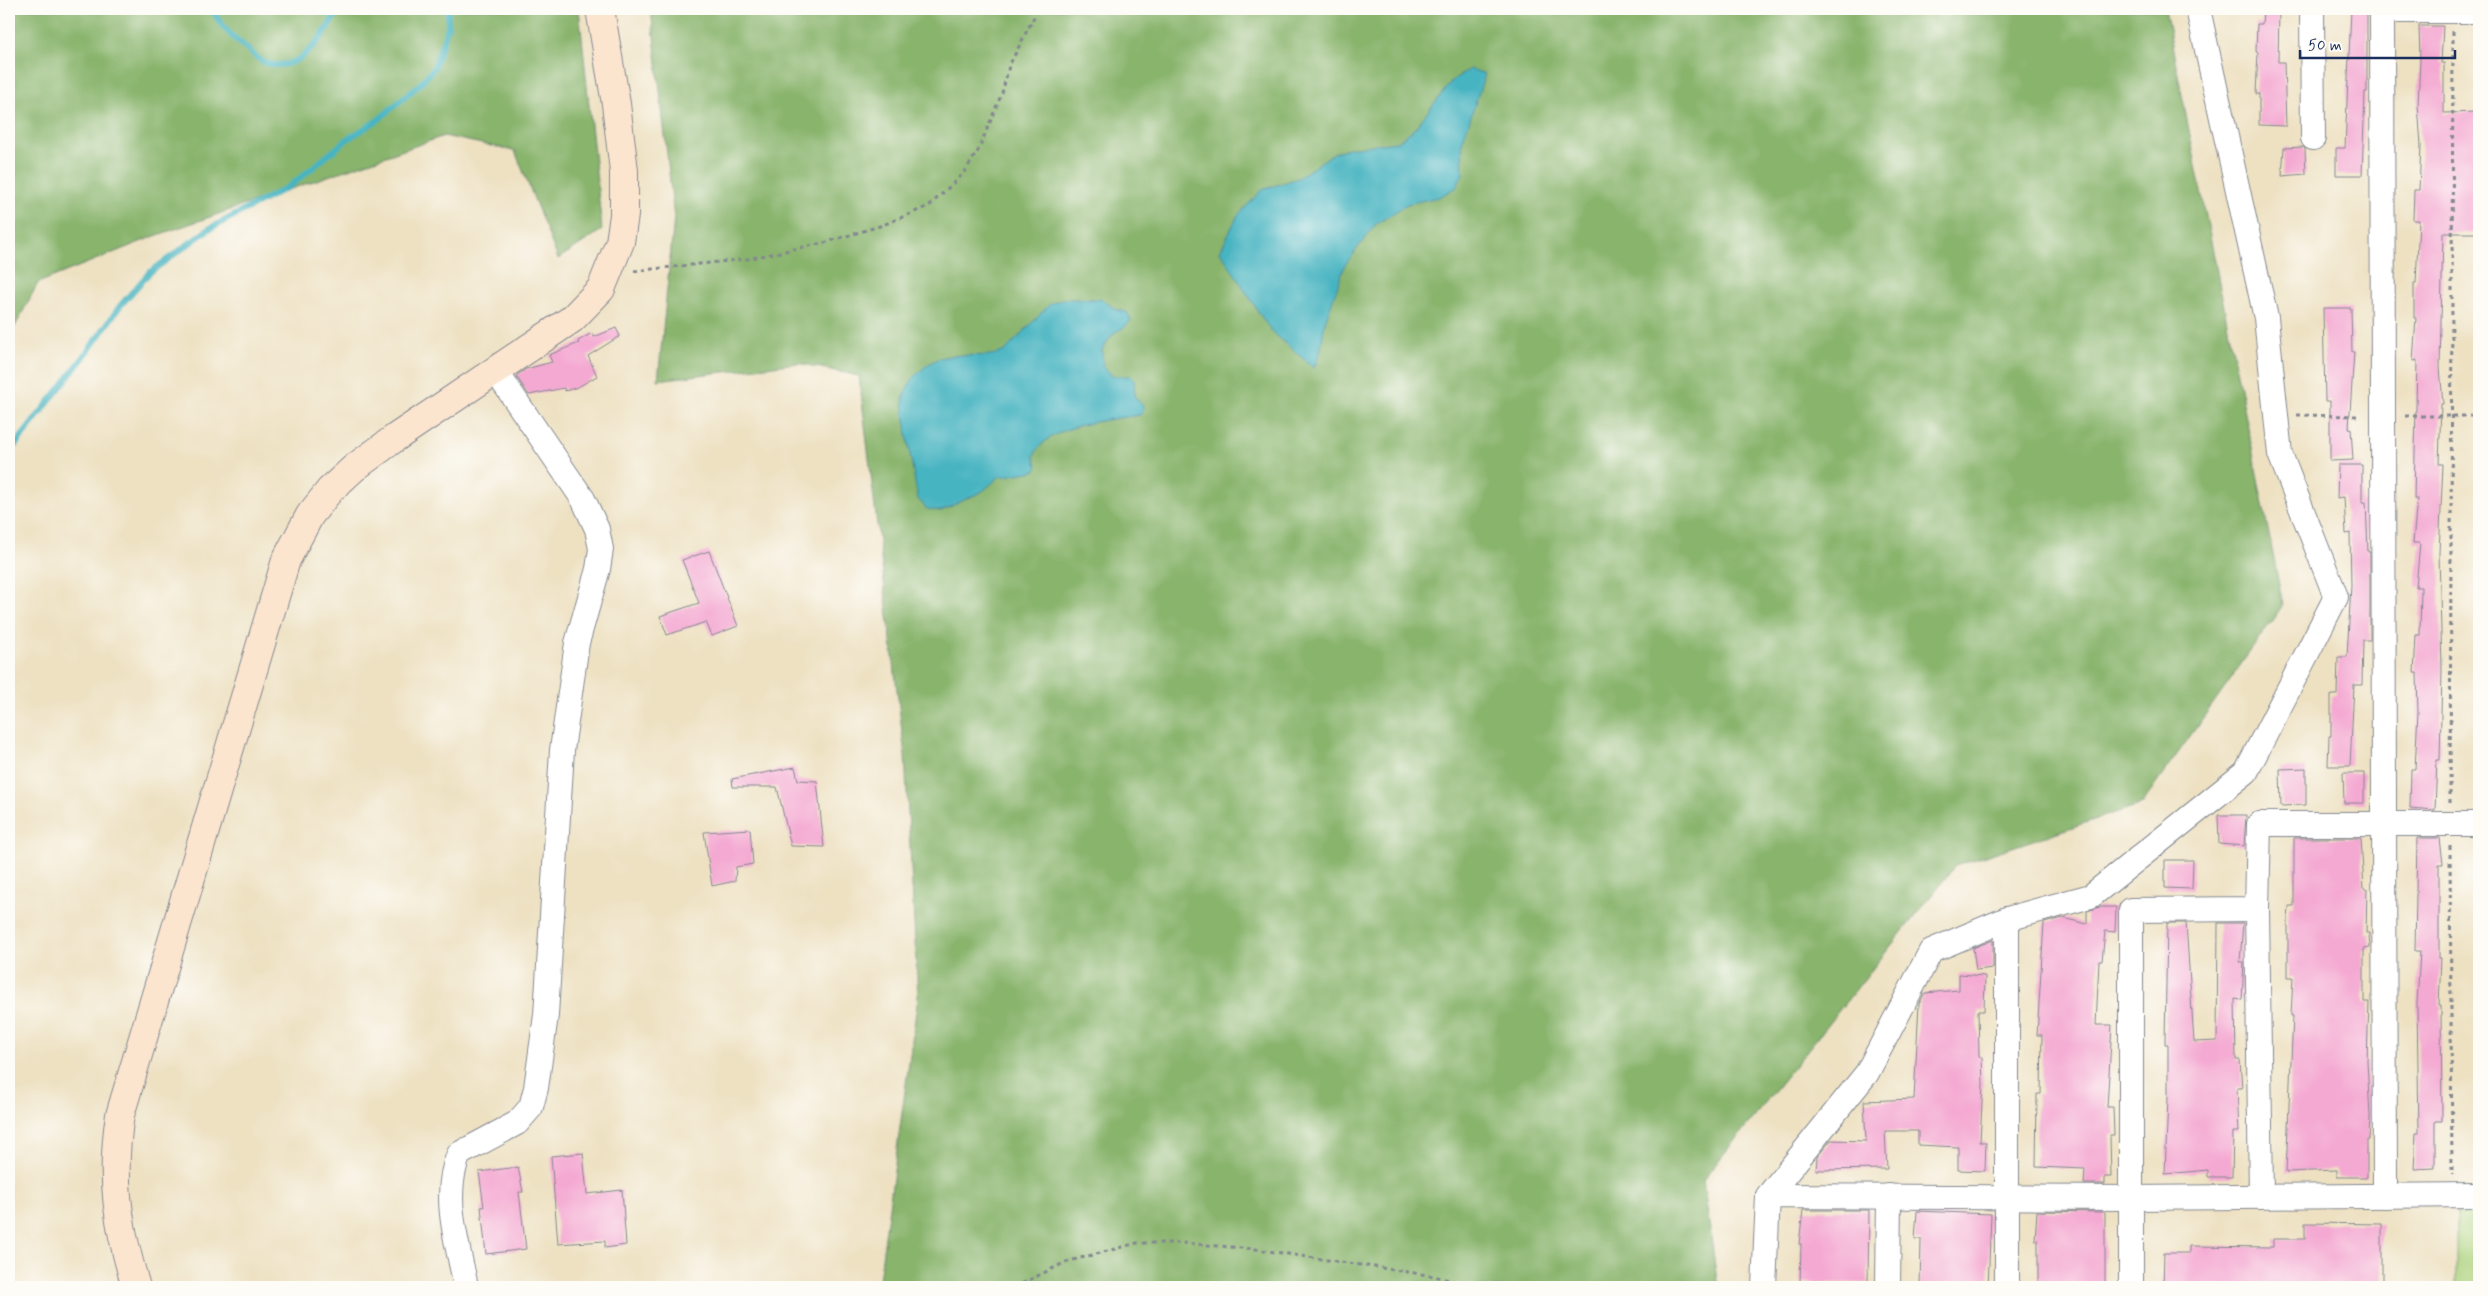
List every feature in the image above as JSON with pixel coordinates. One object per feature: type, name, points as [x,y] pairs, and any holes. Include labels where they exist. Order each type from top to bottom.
[{"type":"street","points":[[136,1287],[120,1222],[114,1182],[115,1147],[120,1115],[286,560],[310,515],[330,490],[342,479],[395,438],[572,319],[601,288],[620,242],[624,215],[624,171],[616,104],[600,9]]},
{"type":"street","points":[[1764,1287],[1768,1196],[1867,1073],[1931,951],[2008,919],[2091,896],[2246,772],[2336,598],[2280,454],[2266,318],[2198,9]]},
{"type":"street","points":[[2312,9],[2313,138]]},
{"type":"street","points":[[2385,1196],[2382,10],[2479,11]]},
{"type":"street","points":[[466,1287],[450,1197],[452,1175],[459,1154],[517,1123],[531,1108],[536,1088],[546,1015],[562,750],[577,643],[598,569],[601,550],[597,529],[583,499],[495,370]]},
{"type":"street","points":[[2261,1197],[2257,909],[2259,824],[2479,824]]},
{"type":"street","points":[[2130,1287],[2131,910],[2257,909]]},
{"type":"street","points":[[2007,1287],[2008,919]]},
{"type":"street","points":[[1768,1196],[2131,1198],[2479,1195]]},
{"type":"street","points":[[1888,1287],[1889,1196]]},
{"type":"path","points":[[608,273],[747,259],[827,242],[883,224],[929,206],[963,174],[978,151],[1002,93],[1010,66],[1038,9]]},
{"type":"path","points":[[2453,11],[2450,824],[2453,1196]]},
{"type":"path","points":[[1015,1287],[1066,1262],[1137,1243],[1182,1243],[1255,1249],[1434,1276],[1475,1287]]},
{"type":"green space","points":[[9,9],[579,9],[602,230],[558,259],[515,151],[444,136],[155,236],[38,283],[9,338]]},
{"type":"green space","points":[[651,9],[2165,9],[2283,605],[2142,804],[1955,866],[1703,1180],[1718,1287],[878,1287],[918,997],[905,756],[859,376],[798,363],[658,380],[674,218]]},
{"type":"green space","points":[[2456,1211],[2479,1211],[2479,1287],[2456,1287]]},
{"type":"water","points":[[1470,69],[1485,74],[1462,143],[1463,174],[1457,187],[1439,197],[1407,204],[1375,225],[1345,265],[1325,322],[1320,353],[1314,368],[1270,330],[1220,251],[1238,215],[1262,190],[1298,178],[1334,153],[1348,148],[1397,142],[1414,129],[1453,80]]},
{"type":"water","points":[[1062,299],[1101,299],[1117,310],[1127,312],[1131,320],[1126,326],[1114,333],[1102,349],[1103,367],[1113,376],[1130,376],[1134,379],[1135,397],[1143,406],[1143,412],[1140,415],[1081,425],[1065,430],[1041,445],[1034,456],[1038,467],[1035,471],[999,477],[983,491],[941,511],[927,509],[918,499],[906,429],[904,396],[910,383],[925,367],[938,359],[959,355],[983,356],[1005,351],[1050,304]]},
{"type":"building","points":[[2263,9],[2279,9],[2278,62],[2284,62],[2286,126],[2259,125],[2259,94],[2256,94],[2258,52],[2256,52],[2257,24],[2262,24]]},
{"type":"building","points":[[2351,9],[2367,9],[2367,92],[2365,92],[2362,175],[2336,175],[2336,148],[2345,148]]},
{"type":"building","points":[[2419,26],[2443,26],[2441,63],[2444,63],[2444,113],[2479,112],[2479,233],[2443,233],[2440,367],[2443,404],[2441,404],[2439,464],[2443,464],[2439,553],[2442,670],[2440,760],[2437,760],[2435,810],[2410,808],[2411,769],[2415,769],[2418,712],[2417,673],[2414,673],[2416,635],[2420,635],[2421,587],[2416,587],[2420,543],[2413,543],[2417,499],[2414,499],[2417,360],[2413,361],[2416,318],[2414,318],[2414,283],[2416,283],[2419,220],[2413,220],[2414,190],[2419,190],[2421,145],[2418,105]]},
{"type":"building","points":[[2303,147],[2305,149],[2306,174],[2282,176],[2284,148]]},
{"type":"building","points":[[2323,308],[2351,308],[2352,352],[2354,352],[2349,428],[2351,428],[2353,460],[2330,461],[2330,401],[2325,401]]},
{"type":"building","points":[[616,328],[620,336],[588,356],[597,376],[578,387],[565,391],[564,388],[529,395],[516,376],[526,369],[552,362],[549,355],[579,343],[578,341],[592,333],[594,337]]},
{"type":"building","points":[[2338,465],[2362,465],[2362,502],[2366,502],[2368,552],[2370,552],[2370,640],[2363,640],[2362,685],[2354,685],[2350,766],[2328,766],[2329,736],[2331,736],[2331,695],[2337,695],[2338,657],[2347,657],[2351,585],[2350,533],[2346,534],[2344,497],[2337,498]]},
{"type":"building","points":[[709,551],[738,626],[712,636],[706,622],[667,635],[660,616],[699,603],[682,560]]},
{"type":"building","points":[[795,767],[798,780],[817,781],[824,847],[791,846],[777,787],[733,787],[732,779]]},
{"type":"building","points":[[2306,768],[2306,805],[2281,806],[2280,769]]},
{"type":"building","points":[[2343,773],[2364,773],[2364,803],[2344,803]]},
{"type":"building","points":[[2218,815],[2246,815],[2244,846],[2219,844]]},
{"type":"building","points":[[750,829],[753,864],[736,867],[735,881],[712,886],[704,832]]},
{"type":"building","points":[[2294,838],[2361,838],[2364,889],[2367,889],[2366,933],[2369,933],[2370,948],[2364,949],[2364,1002],[2369,1002],[2367,1061],[2370,1116],[2369,1139],[2367,1139],[2367,1177],[2337,1177],[2337,1170],[2286,1172],[2293,1016],[2291,1016],[2293,977],[2288,977],[2288,921],[2289,906],[2294,906]]},
{"type":"building","points":[[2417,838],[2440,838],[2443,864],[2439,864],[2439,958],[2441,958],[2439,1005],[2441,1005],[2442,1121],[2435,1121],[2435,1168],[2414,1169],[2416,1133],[2419,1133],[2417,1004],[2420,951],[2415,951]]},
{"type":"building","points":[[2165,860],[2193,860],[2192,889],[2165,888]]},
{"type":"building","points":[[2100,907],[2116,907],[2115,932],[2105,931],[2102,961],[2099,961],[2096,1025],[2112,1025],[2107,1107],[2113,1107],[2114,1135],[2110,1135],[2111,1177],[2105,1177],[2105,1184],[2084,1184],[2085,1169],[2036,1167],[2037,1094],[2041,1094],[2042,1035],[2037,1035],[2044,923],[2063,918],[2087,924],[2087,911]]},
{"type":"building","points":[[2167,923],[2186,923],[2194,1042],[2217,1041],[2218,923],[2243,923],[2240,962],[2244,962],[2242,1000],[2235,999],[2236,1060],[2240,1060],[2242,1088],[2237,1088],[2239,1132],[2233,1132],[2232,1177],[2208,1177],[2208,1170],[2165,1174],[2168,1097],[2168,1044],[2165,1044]]},
{"type":"building","points":[[1993,940],[1993,968],[1976,970],[1973,948]]},
{"type":"building","points":[[1959,974],[1985,976],[1984,1011],[1978,1011],[1979,1057],[1982,1057],[1983,1084],[1980,1142],[1986,1142],[1985,1171],[1958,1170],[1958,1147],[1918,1145],[1918,1131],[1885,1131],[1887,1169],[1816,1170],[1817,1157],[1831,1140],[1866,1141],[1864,1101],[1914,1099],[1919,1004],[1925,993],[1959,990]]},
{"type":"building","points":[[583,1153],[587,1194],[622,1190],[626,1245],[605,1248],[605,1241],[558,1244],[551,1156]]},
{"type":"building","points":[[518,1167],[523,1192],[519,1192],[526,1249],[486,1254],[481,1207],[484,1207],[479,1172]]},
{"type":"building","points":[[1803,1210],[1869,1210],[1868,1283],[1800,1283],[1801,1244],[1799,1244]]},
{"type":"building","points":[[1917,1211],[1991,1214],[1988,1287],[1920,1287],[1921,1239],[1915,1239]]},
{"type":"building","points":[[2037,1211],[2105,1212],[2105,1287],[2038,1287],[2038,1240],[2035,1240]]},
{"type":"building","points":[[2305,1223],[2382,1224],[2382,1287],[2163,1287],[2164,1253],[2189,1253],[2189,1246],[2273,1247],[2273,1239],[2305,1239]]},
{"type":"waterway","points":[[213,9],[218,20],[226,30],[255,56],[266,63],[279,65],[301,58],[310,50],[319,40],[339,9]]},
{"type":"waterway","points":[[9,453],[83,358],[120,306],[149,273],[209,229],[290,186],[349,138],[378,120],[420,84],[434,68],[448,26],[448,9]]}]
